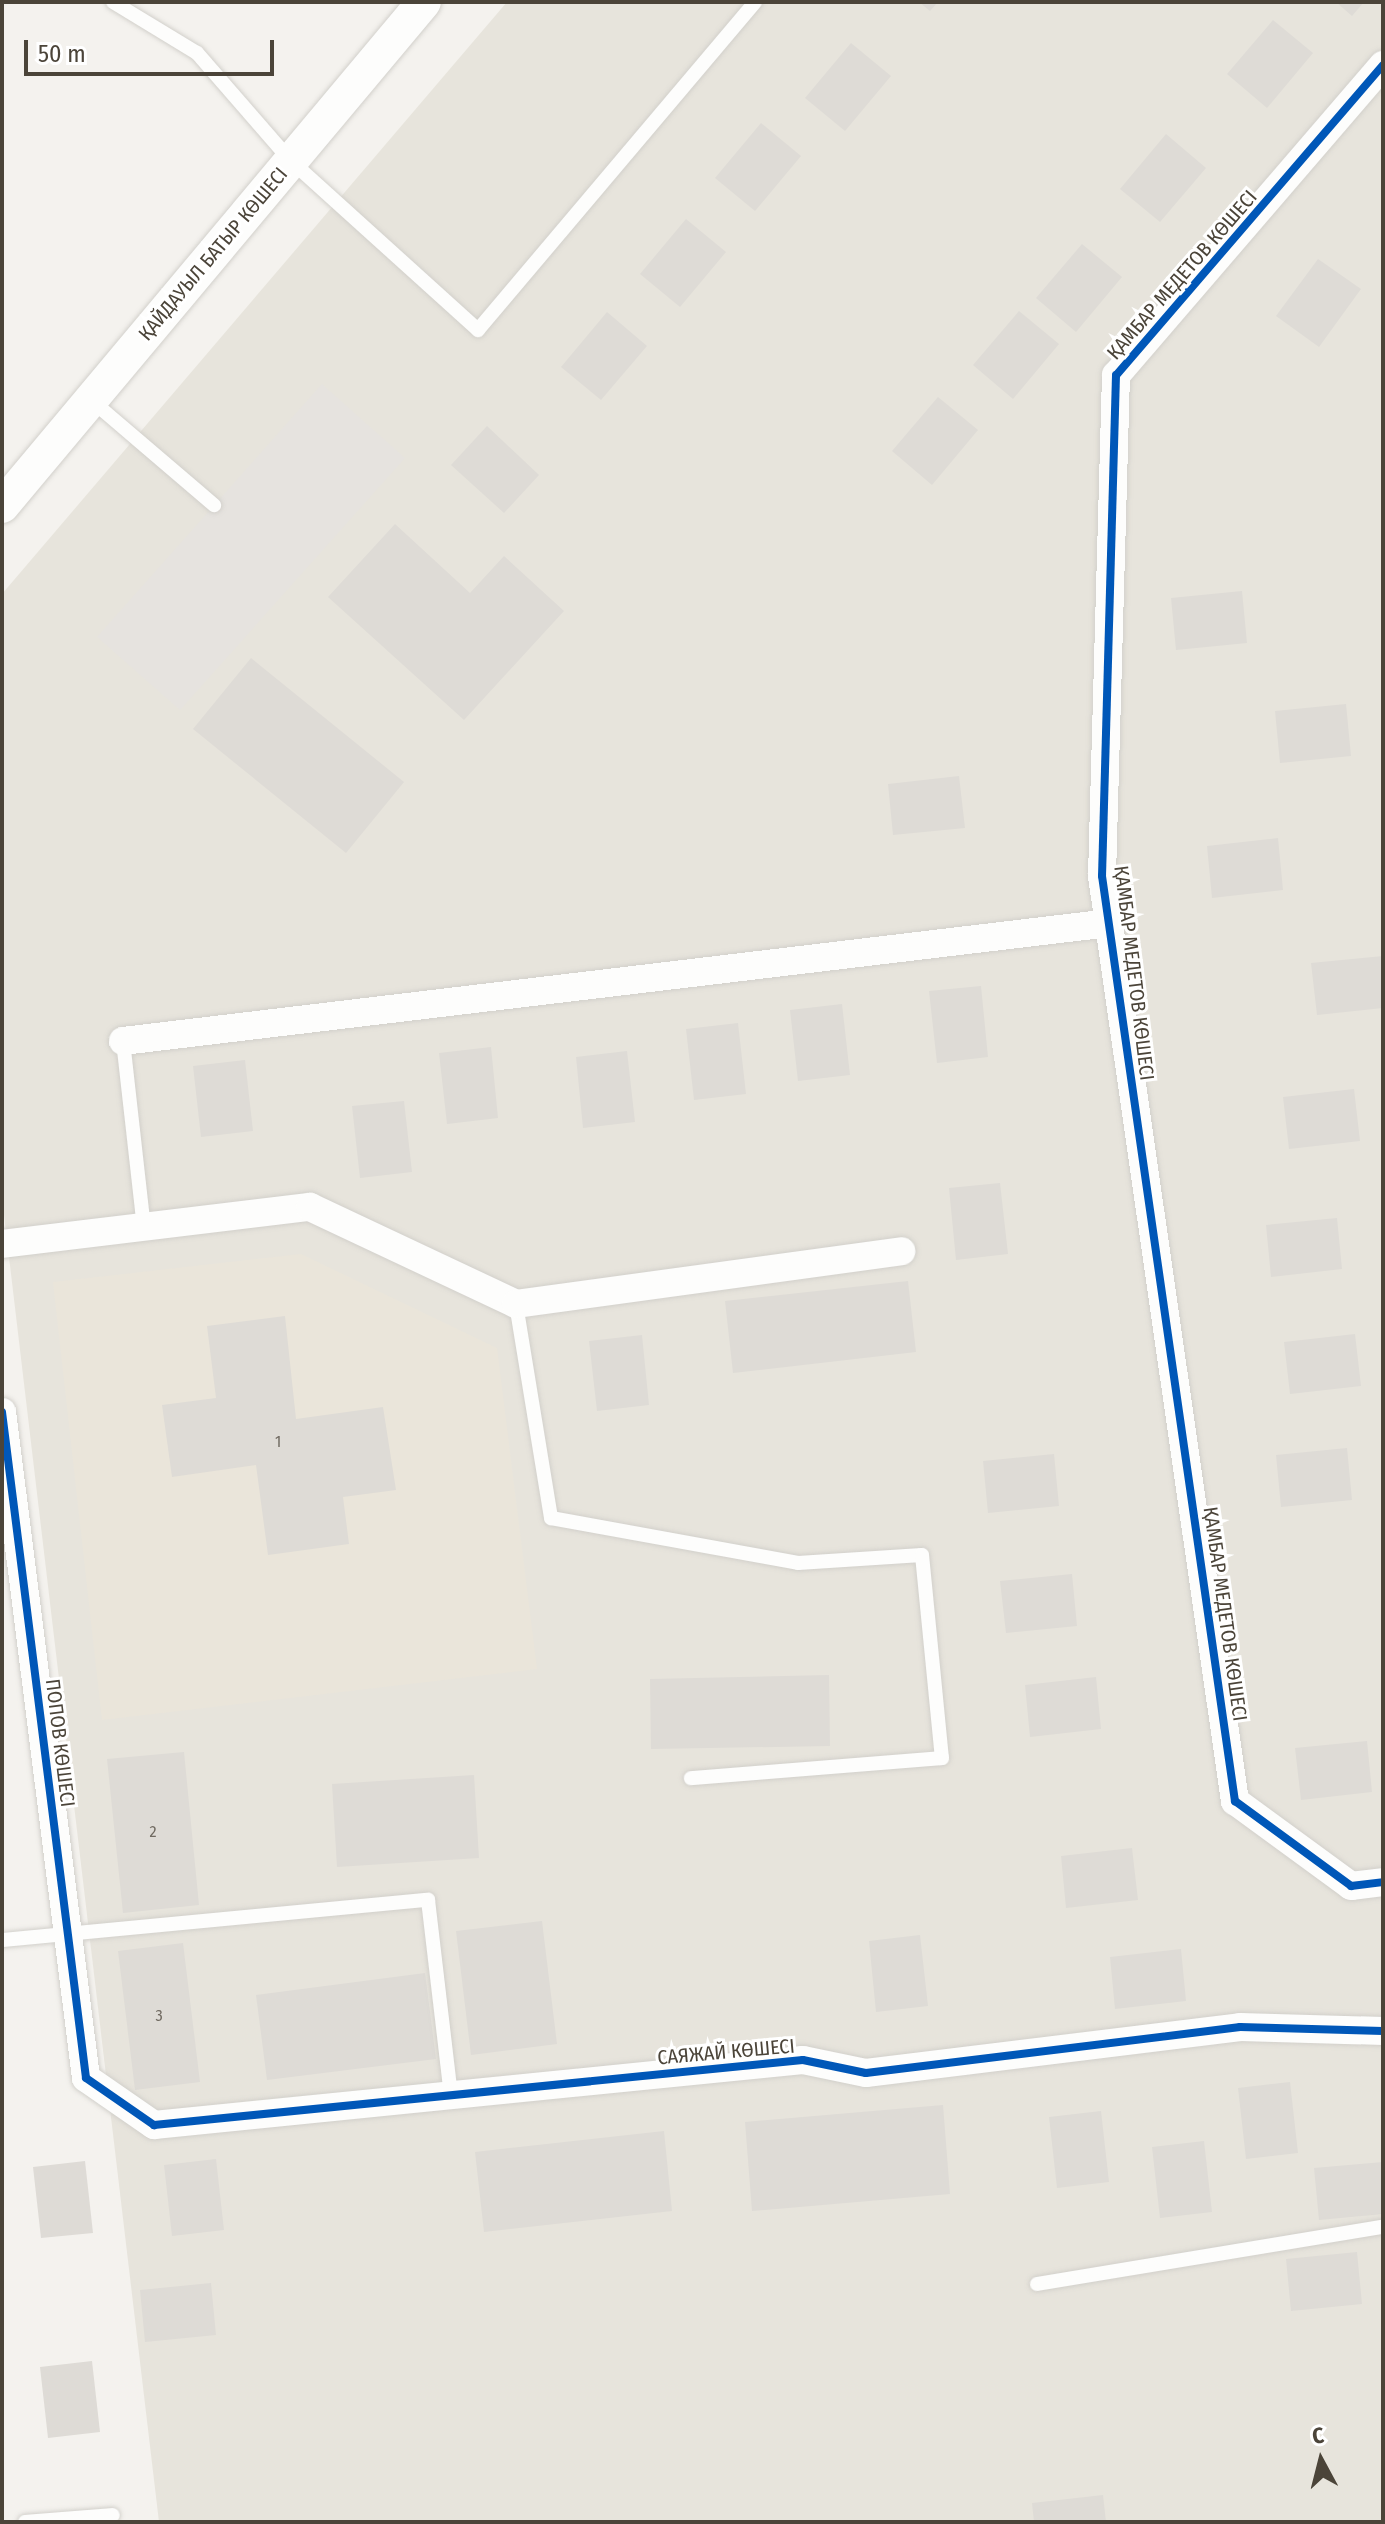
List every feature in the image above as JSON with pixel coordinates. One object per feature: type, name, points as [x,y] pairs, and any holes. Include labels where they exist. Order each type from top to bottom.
[{"type":"street","name":"ҚАЙДАУЫЛ БАТЫР КӨШЕСІ","points":[[2,506],[424,2]]},
{"type":"street","name":"ҚАМБАР МЕДЕТОВ КӨШЕСІ","points":[[1383,65],[1116,375],[1102,876],[1235,1801],[1351,1886],[1383,1882]]},
{"type":"street","points":[[123,1041],[1109,923]]},
{"type":"street","points":[[2,1244],[310,1207],[516,1304],[901,1251]]},
{"type":"street","name":"ПОПОВ КӨШЕСІ","points":[[2,1412],[86,2078]]},
{"type":"street","name":"САЯЖАЙ КӨШЕСІ","points":[[86,2078],[154,2125],[803,2060],[866,2073],[1240,2027],[1383,2031]]},
{"type":"lane","points":[[113,2],[197,53],[291,161],[478,330],[755,2]]},
{"type":"lane","points":[[91,399],[214,505]]},
{"type":"lane","points":[[123,1041],[144,1227]]},
{"type":"lane","points":[[516,1304],[551,1518],[798,1563],[922,1555],[942,1758],[691,1778]]},
{"type":"lane","points":[[2,1940],[68,1937],[428,1900],[451,2095]]},
{"type":"lane","points":[[1037,2284],[1383,2227]]},
{"type":"lane","points":[[25,2522],[113,2515]]},
{"type":"shaded area","points":[[507,2],[1383,2],[1383,2522],[159,2522],[2,1198],[2,594]]},
{"type":"shaded area","points":[[322,384],[405,458],[180,710],[97,637]]},
{"type":"shaded area","points":[[301,1254],[497,1348],[537,1669],[102,1720],[53,1282]]},
{"type":"building","points":[[919,2],[938,2],[930,11]]},
{"type":"building","points":[[1336,2],[1364,2],[1352,16]]},
{"type":"building","points":[[1273,20],[1313,53],[1267,108],[1227,74]]},
{"type":"building","points":[[851,43],[891,76],[845,131],[805,98]]},
{"type":"building","points":[[761,123],[801,156],[755,211],[715,178]]},
{"type":"building","points":[[1166,134],[1206,168],[1160,222],[1120,189]]},
{"type":"building","points":[[686,219],[726,252],[680,307],[640,274]]},
{"type":"building","points":[[1082,244],[1122,277],[1076,332],[1036,298]]},
{"type":"building","points":[[1318,259],[1361,289],[1319,347],[1276,316]]},
{"type":"building","points":[[1019,311],[1059,344],[1013,399],[973,365]]},
{"type":"building","points":[[607,312],[647,346],[601,400],[561,367]]},
{"type":"building","points":[[938,397],[978,430],[932,485],[892,451]]},
{"type":"building","points":[[487,426],[539,475],[504,513],[451,465]]},
{"type":"building","points":[[395,524],[470,593],[504,556],[564,611],[464,720],[328,597]]},
{"type":"building","points":[[1242,591],[1247,643],[1176,650],[1171,598]]},
{"type":"building","points":[[251,658],[404,782],[346,853],[193,729]]},
{"type":"building","points":[[1346,704],[1351,756],[1280,763],[1275,711]]},
{"type":"building","points":[[959,776],[965,828],[893,835],[888,784]]},
{"type":"building","points":[[1278,838],[1283,890],[1212,898],[1207,846]]},
{"type":"building","points":[[1383,956],[1383,1008],[1317,1015],[1311,963]]},
{"type":"building","points":[[981,986],[988,1057],[937,1063],[929,991]]},
{"type":"building","points":[[842,1004],[850,1075],[798,1081],[790,1010]]},
{"type":"building","points":[[738,1023],[746,1094],[694,1100],[686,1029]]},
{"type":"building","points":[[491,1047],[498,1118],[447,1124],[439,1053]]},
{"type":"building","points":[[627,1051],[635,1122],[583,1128],[576,1057]]},
{"type":"building","points":[[245,1060],[253,1131],[201,1137],[193,1066]]},
{"type":"building","points":[[1354,1089],[1360,1141],[1289,1149],[1283,1097]]},
{"type":"building","points":[[404,1101],[412,1172],[360,1178],[352,1106]]},
{"type":"building","points":[[1000,1183],[1008,1254],[956,1260],[949,1188]]},
{"type":"building","points":[[1337,1218],[1342,1269],[1271,1277],[1266,1225]]},
{"type":"building","points":[[908,1281],[916,1352],[733,1373],[725,1301]]},
{"type":"building","points":[[285,1316],[296,1419],[383,1407],[396,1490],[343,1497],[349,1544],[268,1555],[256,1465],[172,1477],[162,1405],[216,1398],[207,1326]]},
{"type":"building","points":[[1355,1334],[1361,1386],[1290,1394],[1284,1342]]},
{"type":"building","points":[[642,1335],[649,1405],[597,1411],[589,1341]]},
{"type":"building","points":[[1347,1448],[1352,1500],[1281,1507],[1276,1455]]},
{"type":"building","points":[[1054,1454],[1059,1506],[988,1513],[983,1461]]},
{"type":"building","points":[[1072,1574],[1077,1626],[1006,1633],[1000,1581]]},
{"type":"building","points":[[829,1675],[830,1746],[651,1749],[650,1679]]},
{"type":"building","points":[[1096,1677],[1101,1729],[1030,1737],[1025,1685]]},
{"type":"building","points":[[1367,1741],[1372,1792],[1301,1800],[1295,1748]]},
{"type":"building","points":[[184,1752],[199,1905],[123,1913],[107,1759]]},
{"type":"building","points":[[474,1775],[479,1858],[337,1867],[332,1784]]},
{"type":"building","points":[[1132,1848],[1138,1900],[1066,1908],[1061,1856]]},
{"type":"building","points":[[542,1921],[557,2044],[471,2055],[456,1931]]},
{"type":"building","points":[[920,1935],[928,2006],[876,2012],[869,1941]]},
{"type":"building","points":[[183,1943],[200,2082],[135,2090],[118,1951]]},
{"type":"building","points":[[1181,1949],[1186,2001],[1115,2009],[1110,1957]]},
{"type":"building","points":[[425,1973],[436,2059],[267,2080],[256,1995]]},
{"type":"building","points":[[1290,2082],[1298,2153],[1246,2159],[1238,2088]]},
{"type":"building","points":[[943,2105],[950,2194],[752,2211],[745,2122]]},
{"type":"building","points":[[1101,2111],[1109,2182],[1057,2188],[1049,2117]]},
{"type":"building","points":[[664,2131],[672,2211],[484,2232],[475,2152]]},
{"type":"building","points":[[1204,2141],[1212,2212],[1160,2218],[1152,2147]]},
{"type":"building","points":[[216,2159],[224,2230],[172,2236],[164,2165]]},
{"type":"building","points":[[85,2161],[93,2233],[41,2238],[33,2167]]},
{"type":"building","points":[[1383,2162],[1383,2214],[1319,2220],[1314,2168]]},
{"type":"building","points":[[1357,2252],[1362,2304],[1291,2311],[1286,2259]]},
{"type":"building","points":[[211,2283],[216,2335],[145,2342],[140,2290]]},
{"type":"building","points":[[92,2361],[100,2432],[48,2438],[40,2367]]},
{"type":"building","points":[[1103,2495],[1106,2522],[1034,2522],[1032,2503]]},
{"type":"cycle path","points":[[1383,65],[1116,375],[1102,876],[1235,1801],[1351,1886],[1383,1882]]},
{"type":"cycle path","points":[[2,1412],[86,2078],[154,2125],[803,2060],[866,2073],[1240,2027],[1383,2031]]}]
